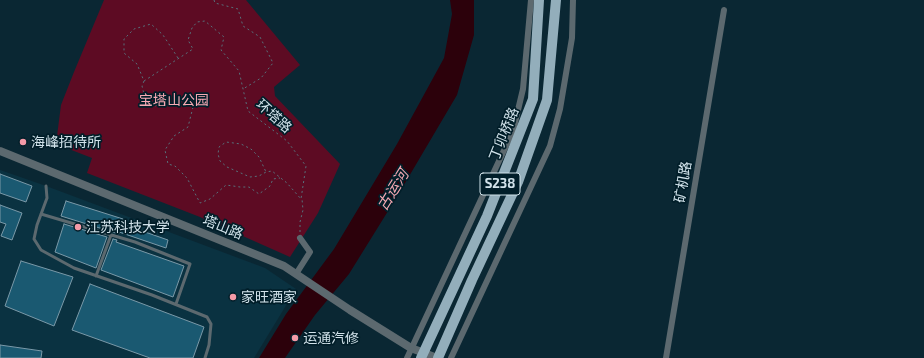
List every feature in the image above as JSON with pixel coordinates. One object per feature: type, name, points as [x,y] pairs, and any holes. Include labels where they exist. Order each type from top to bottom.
[{"type":"main road","name":"丁卯桥路","points":[[422,355],[487,216],[533,99],[539,0]]},
{"type":"main road","name":"丁卯桥路","points":[[438,358],[472,280],[518,182],[547,100],[556,0]]},
{"type":"street","points":[[407,358],[513,131],[523,89],[530,0]]},
{"type":"street","points":[[451,358],[550,146],[560,109],[572,38],[573,0]]},
{"type":"street","name":"矿机路","points":[[666,358],[724,10]]},
{"type":"street","name":"塔山路","points":[[0,152],[284,266],[350,310],[422,355],[438,358]]},
{"type":"street","points":[[296,274],[310,252],[300,238]]},
{"type":"lane","points":[[46,186],[46,198],[34,239],[41,250],[74,268],[176,304],[207,317],[211,324],[209,345],[205,358]]},
{"type":"lane","points":[[41,214],[135,242],[190,264],[176,304]]},
{"type":"lane","points":[[96,276],[111,235]]},
{"type":"path","points":[[214,0],[215,3],[238,9],[243,26],[260,37],[273,63],[261,78],[242,90]]},
{"type":"path","name":"环塔路","points":[[178,58],[194,49],[188,40],[192,28],[197,22],[206,21],[224,37],[221,50],[239,71],[242,90],[248,111],[286,141],[306,166],[301,199],[303,210],[300,222],[300,238]]},
{"type":"path","points":[[144,81],[137,64],[124,53],[124,39],[134,29],[151,24],[163,35],[178,58],[144,81],[142,86],[144,94],[155,106],[168,100],[176,99],[193,107],[188,127],[174,136],[165,150],[168,164],[175,166],[187,178],[200,203],[210,199],[226,185],[249,187],[259,194],[270,186],[273,179],[280,178]]},
{"type":"path","points":[[175,105],[176,99]]},
{"type":"path","points":[[266,172],[259,157],[251,149],[241,144],[226,142],[219,147],[218,154],[220,161],[227,167],[235,172],[250,177],[259,176],[266,172],[272,171],[301,199]]},
{"type":"shaded area","name":"江苏科技大学","points":[[0,170],[265,268],[296,289],[254,358],[0,358]]},
{"type":"green space","name":"宝塔山公园","points":[[104,0],[246,0],[300,65],[274,87],[275,96],[340,164],[318,213],[290,257],[200,217],[87,173],[92,158],[56,144],[61,105]]},
{"type":"water","name":"古运河","points":[[450,0],[474,0],[474,35],[457,95],[349,274],[315,315],[285,358],[259,358],[286,314],[334,249],[397,144],[444,58],[452,14]]},
{"type":"building","points":[[0,174],[32,186],[26,202],[0,193]]},
{"type":"building","points":[[66,201],[123,219],[122,224],[168,240],[166,248],[119,232],[119,234],[61,216]]},
{"type":"building","points":[[0,205],[22,213],[12,240],[1,236],[6,224],[0,222]]},
{"type":"building","points":[[64,224],[107,237],[96,268],[55,252]]},
{"type":"building","points":[[113,239],[117,240],[116,242],[184,266],[173,297],[101,270]]},
{"type":"building","points":[[21,261],[73,277],[54,326],[5,306]]},
{"type":"building","points":[[90,284],[204,327],[193,358],[150,358],[72,330]]},
{"type":"building","points":[[0,345],[42,351],[41,358],[0,358]]},
{"type":"place","name":"海峰招待所","points":[[23,142]]},
{"type":"place","name":"江苏科技大学","points":[[78,227]]},
{"type":"place","name":"家旺酒家","points":[[233,297]]},
{"type":"place","name":"运通汽修","points":[[295,338]]}]
